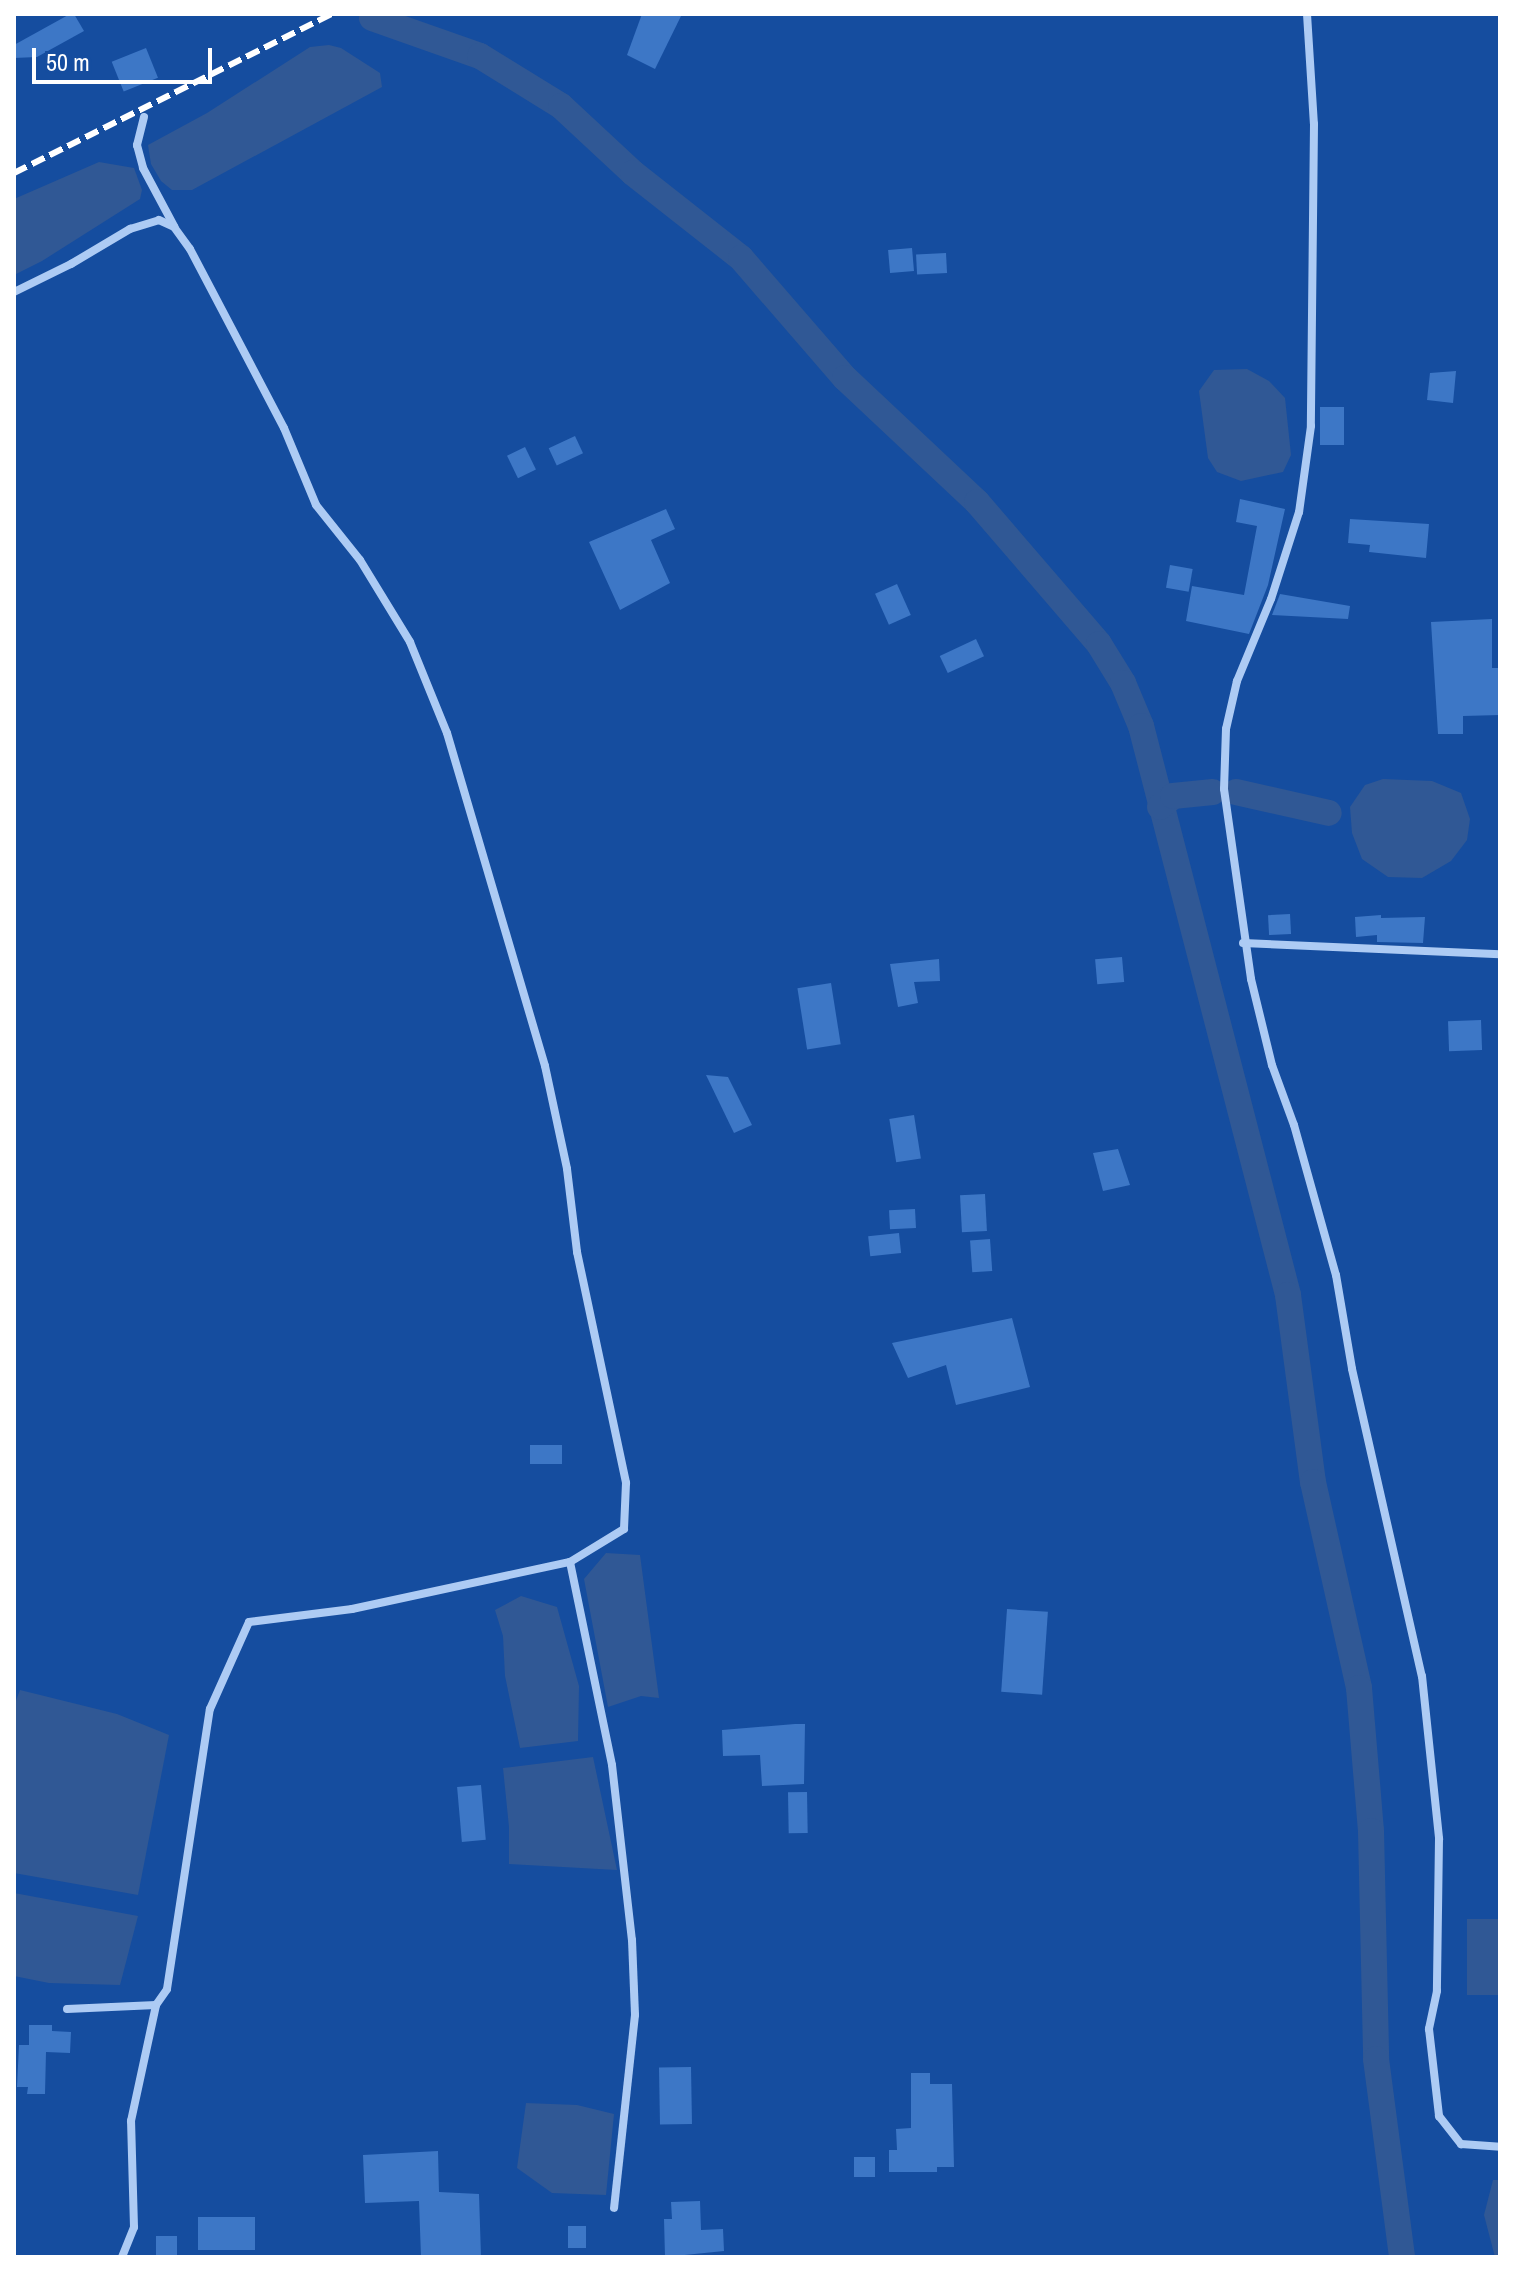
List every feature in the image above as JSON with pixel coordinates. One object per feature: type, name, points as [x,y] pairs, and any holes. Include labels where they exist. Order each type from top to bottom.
[{"type":"street","points":[[1307,14],[1314,124],[1311,426],[1299,512],[1271,599],[1237,681],[1226,729],[1224,789],[1234,843],[1243,943],[1272,1065],[1294,1125],[1336,1275],[1352,1369],[1422,1676],[1439,1839],[1437,1991],[1429,2029],[1439,2116],[1461,2144],[1500,2147]]},
{"type":"street","points":[[122,2257],[134,2227],[131,2121],[156,2005],[167,1989],[210,1709],[249,1622],[352,1609],[570,1562],[624,1529],[626,1483],[577,1252],[567,1169],[545,1066],[489,866],[447,733],[410,642],[360,560],[316,505],[284,428],[190,249],[174,227],[143,168],[137,145],[144,117]]},
{"type":"street","points":[[14,292],[71,264],[130,229],[159,220],[174,227]]},
{"type":"street","points":[[1243,943],[1500,954]]},
{"type":"street","points":[[570,1562],[612,1765],[632,1940],[635,2015],[614,2208]]},
{"type":"street","points":[[67,2009],[156,2005]]},
{"type":"water","points":[[329,45],[341,48],[380,73],[382,87],[192,190],[172,190],[161,181],[151,164],[148,145],[207,113],[310,47]]},
{"type":"water","points":[[99,162],[134,168],[142,190],[140,199],[42,261],[14,275],[14,199]]},
{"type":"water","points":[[1247,369],[1269,381],[1285,398],[1291,455],[1283,472],[1241,481],[1217,472],[1208,458],[1199,391],[1214,370]]},
{"type":"water","points":[[1383,779],[1432,781],[1461,793],[1470,819],[1467,840],[1451,861],[1422,878],[1388,877],[1362,859],[1352,833],[1350,807],[1365,785]]},
{"type":"water","points":[[606,1553],[640,1555],[659,1698],[641,1696],[608,1707],[584,1579]]},
{"type":"water","points":[[521,1596],[557,1607],[579,1686],[578,1741],[520,1748],[505,1676],[503,1636],[495,1610]]},
{"type":"water","points":[[20,1690],[117,1714],[169,1735],[138,1895],[14,1873],[14,1706]]},
{"type":"water","points":[[593,1757],[617,1870],[509,1864],[503,1768]]},
{"type":"water","points":[[14,1893],[138,1916],[120,1985],[49,1983],[14,1976]]},
{"type":"water","points":[[1467,1919],[1500,1919],[1500,1995],[1467,1995]]},
{"type":"water","points":[[526,2103],[577,2105],[614,2114],[606,2195],[552,2193],[517,2168]]},
{"type":"water","points":[[1493,2180],[1500,2180],[1500,2257],[1495,2257],[1484,2215]]},
{"type":"building","points":[[74,14],[84,31],[37,57],[14,58],[14,45]]},
{"type":"building","points":[[642,14],[682,14],[655,69],[627,55]]},
{"type":"building","points":[[146,48],[158,78],[124,92],[112,62]]},
{"type":"building","points":[[912,248],[914,271],[890,273],[888,250]]},
{"type":"building","points":[[946,253],[947,273],[917,275],[916,255]]},
{"type":"building","points":[[1456,371],[1453,403],[1427,400],[1430,373]]},
{"type":"building","points":[[1320,407],[1344,407],[1344,445],[1320,445]]},
{"type":"building","points":[[575,436],[583,453],[557,465],[549,448]]},
{"type":"building","points":[[525,447],[536,469],[518,478],[507,456]]},
{"type":"building","points":[[1240,499],[1285,509],[1268,585],[1249,634],[1186,621],[1192,586],[1244,595],[1257,526],[1236,522]]},
{"type":"building","points":[[666,509],[675,529],[651,540],[670,583],[620,610],[589,542]]},
{"type":"building","points":[[1350,519],[1429,524],[1426,558],[1369,552],[1370,545],[1348,543]]},
{"type":"building","points":[[1170,565],[1193,569],[1189,592],[1166,588]]},
{"type":"building","points":[[897,584],[911,615],[889,625],[875,594]]},
{"type":"building","points":[[1280,594],[1350,606],[1348,619],[1272,615]]},
{"type":"building","points":[[1492,619],[1492,668],[1500,668],[1500,715],[1463,716],[1463,734],[1438,734],[1431,622]]},
{"type":"building","points":[[976,639],[984,656],[948,673],[940,656]]},
{"type":"building","points":[[1290,914],[1291,934],[1269,935],[1268,915]]},
{"type":"building","points":[[1381,915],[1381,918],[1425,917],[1423,943],[1377,942],[1377,935],[1356,937],[1355,917]]},
{"type":"building","points":[[1122,957],[1124,982],[1097,984],[1095,959]]},
{"type":"building","points":[[939,959],[940,981],[914,982],[918,1003],[898,1007],[890,964]]},
{"type":"building","points":[[831,983],[841,1044],[807,1050],[797,988]]},
{"type":"building","points":[[1481,1020],[1482,1050],[1449,1051],[1448,1021]]},
{"type":"building","points":[[706,1075],[728,1077],[752,1125],[734,1133]]},
{"type":"building","points":[[914,1115],[921,1158],[896,1162],[889,1119]]},
{"type":"building","points":[[1118,1149],[1130,1185],[1103,1191],[1093,1153]]},
{"type":"building","points":[[985,1194],[987,1231],[962,1232],[960,1195]]},
{"type":"building","points":[[915,1209],[916,1228],[890,1229],[889,1210]]},
{"type":"building","points":[[899,1233],[901,1253],[870,1256],[868,1236]]},
{"type":"building","points":[[990,1239],[992,1271],[972,1272],[970,1240]]},
{"type":"building","points":[[1012,1318],[1030,1387],[956,1405],[946,1365],[908,1378],[892,1343]]},
{"type":"building","points":[[530,1445],[562,1445],[562,1464],[530,1464]]},
{"type":"building","points":[[1007,1609],[1048,1612],[1042,1695],[1001,1692]]},
{"type":"building","points":[[805,1724],[804,1784],[762,1786],[760,1755],[723,1756],[722,1730]]},
{"type":"building","points":[[481,1785],[486,1840],[462,1842],[457,1787]]},
{"type":"building","points":[[788,1792],[807,1792],[808,1833],[789,1833]]},
{"type":"building","points":[[29,2025],[52,2025],[52,2031],[71,2032],[70,2053],[46,2052],[45,2094],[27,2094],[28,2087],[17,2087],[19,2045],[29,2045]]},
{"type":"building","points":[[691,2067],[692,2124],[660,2125],[659,2068]]},
{"type":"building","points":[[911,2073],[930,2073],[930,2084],[952,2084],[954,2167],[937,2167],[937,2172],[889,2172],[889,2150],[897,2150],[896,2129],[911,2128]]},
{"type":"building","points":[[438,2151],[439,2192],[479,2194],[481,2257],[421,2257],[419,2201],[365,2203],[363,2155]]},
{"type":"building","points":[[854,2157],[875,2157],[875,2177],[854,2177]]},
{"type":"building","points":[[700,2201],[701,2230],[723,2229],[724,2251],[665,2257],[664,2219],[672,2219],[671,2202]]},
{"type":"building","points":[[198,2217],[255,2217],[255,2250],[198,2250]]},
{"type":"building","points":[[568,2226],[586,2226],[586,2248],[568,2248]]},
{"type":"building","points":[[156,2236],[177,2236],[177,2257],[156,2257]]},
{"type":"waterway","points":[[372,18],[480,56],[561,106],[633,173],[741,258],[845,378],[977,502],[1099,644],[1123,683],[1141,726],[1288,1295],[1313,1482],[1359,1688],[1371,1831],[1376,2059],[1402,2257]]},
{"type":"waterway","points":[[1160,807],[1173,796],[1213,792]]},
{"type":"waterway","points":[[1236,792],[1329,813]]},
{"type":"railway","points":[[14,173],[332,14]]}]
